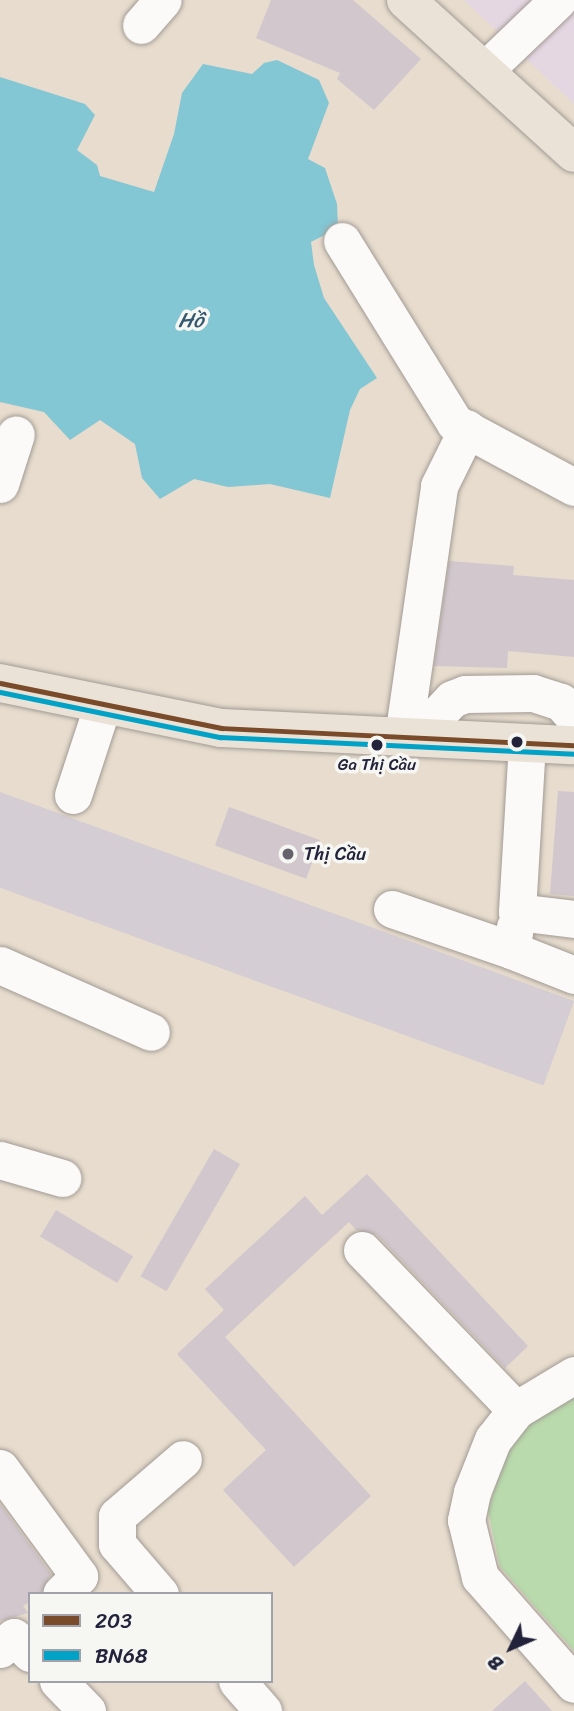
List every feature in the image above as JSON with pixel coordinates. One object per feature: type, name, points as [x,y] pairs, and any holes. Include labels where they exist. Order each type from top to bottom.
[{"type":"main road","points":[[416,3],[574,153]]},
{"type":"main road","points":[[0,683],[222,728],[574,745]]},
{"type":"street","points":[[485,70],[558,0]]},
{"type":"street","points":[[342,241],[444,409],[467,429],[574,487]]},
{"type":"street","points":[[409,737],[439,486],[467,429]]},
{"type":"street","points":[[0,484],[16,434]]},
{"type":"street","points":[[409,737],[452,699],[465,695],[533,693],[561,702],[574,717]]},
{"type":"street","points":[[73,795],[103,704]]},
{"type":"street","points":[[511,950],[517,912],[527,743]]},
{"type":"street","points":[[392,909],[574,975]]},
{"type":"street","points":[[517,912],[574,919]]},
{"type":"street","points":[[0,965],[151,1032]]},
{"type":"street","points":[[0,1160],[62,1178]]},
{"type":"street","points":[[362,1250],[516,1410]]},
{"type":"street","points":[[574,1375],[516,1410],[494,1439],[472,1492],[466,1520],[472,1557],[492,1595],[574,1684]]},
{"type":"street","points":[[158,1592],[117,1544],[117,1516],[183,1459]]},
{"type":"street","points":[[0,1468],[79,1577],[63,1592]]},
{"type":"street","points":[[60,1683],[88,1711]]},
{"type":"street","points":[[239,1683],[262,1711]]},
{"type":"shaded area","points":[[464,0],[574,0],[574,104]]},
{"type":"shaded area","points":[[0,792],[574,1001],[543,1086],[0,888]]},
{"type":"green space","points":[[574,1396],[574,1651],[500,1567],[488,1511],[506,1449],[547,1407]]},
{"type":"water","name":"Hồ","points":[[277,60],[319,80],[329,103],[308,159],[325,168],[337,204],[338,228],[311,242],[314,265],[324,298],[377,378],[360,389],[350,410],[330,498],[270,484],[228,487],[194,479],[160,499],[142,478],[135,444],[100,420],[70,440],[44,412],[0,402],[0,77],[85,104],[95,115],[77,150],[97,165],[100,176],[154,192],[174,134],[182,93],[203,64],[252,74],[264,63]]},
{"type":"building","points":[[271,0],[353,0],[421,59],[374,110],[337,79],[340,73],[256,38]]},
{"type":"building","points":[[449,561],[514,566],[513,575],[574,580],[574,657],[508,651],[507,668],[434,666]]},
{"type":"building","points":[[558,791],[574,792],[574,896],[550,894]]},
{"type":"building","points":[[229,807],[320,840],[306,879],[215,846]]},
{"type":"building","points":[[214,1149],[240,1164],[166,1291],[140,1276]]},
{"type":"building","points":[[367,1174],[528,1346],[505,1368],[377,1235],[356,1230],[349,1222],[225,1337],[371,1496],[294,1567],[223,1490],[266,1450],[177,1354],[224,1310],[205,1289],[305,1196],[322,1215]]},
{"type":"building","points":[[56,1210],[133,1256],[117,1283],[40,1237]]},
{"type":"building","points":[[0,1504],[51,1574],[42,1592],[28,1592],[28,1603],[23,1606],[28,1613],[0,1621]]},
{"type":"building","points":[[525,1681],[552,1711],[492,1711]]},
{"type":"transit line","name":"203","points":[[0,683],[221,728],[574,745]]},
{"type":"transit line","name":"BN68","points":[[0,692],[220,737],[574,754]]},
{"type":"place","name":"Ga Thị Cầu","points":[[377,745]]},
{"type":"place","name":"Thị Cầu","points":[[288,854]]}]
